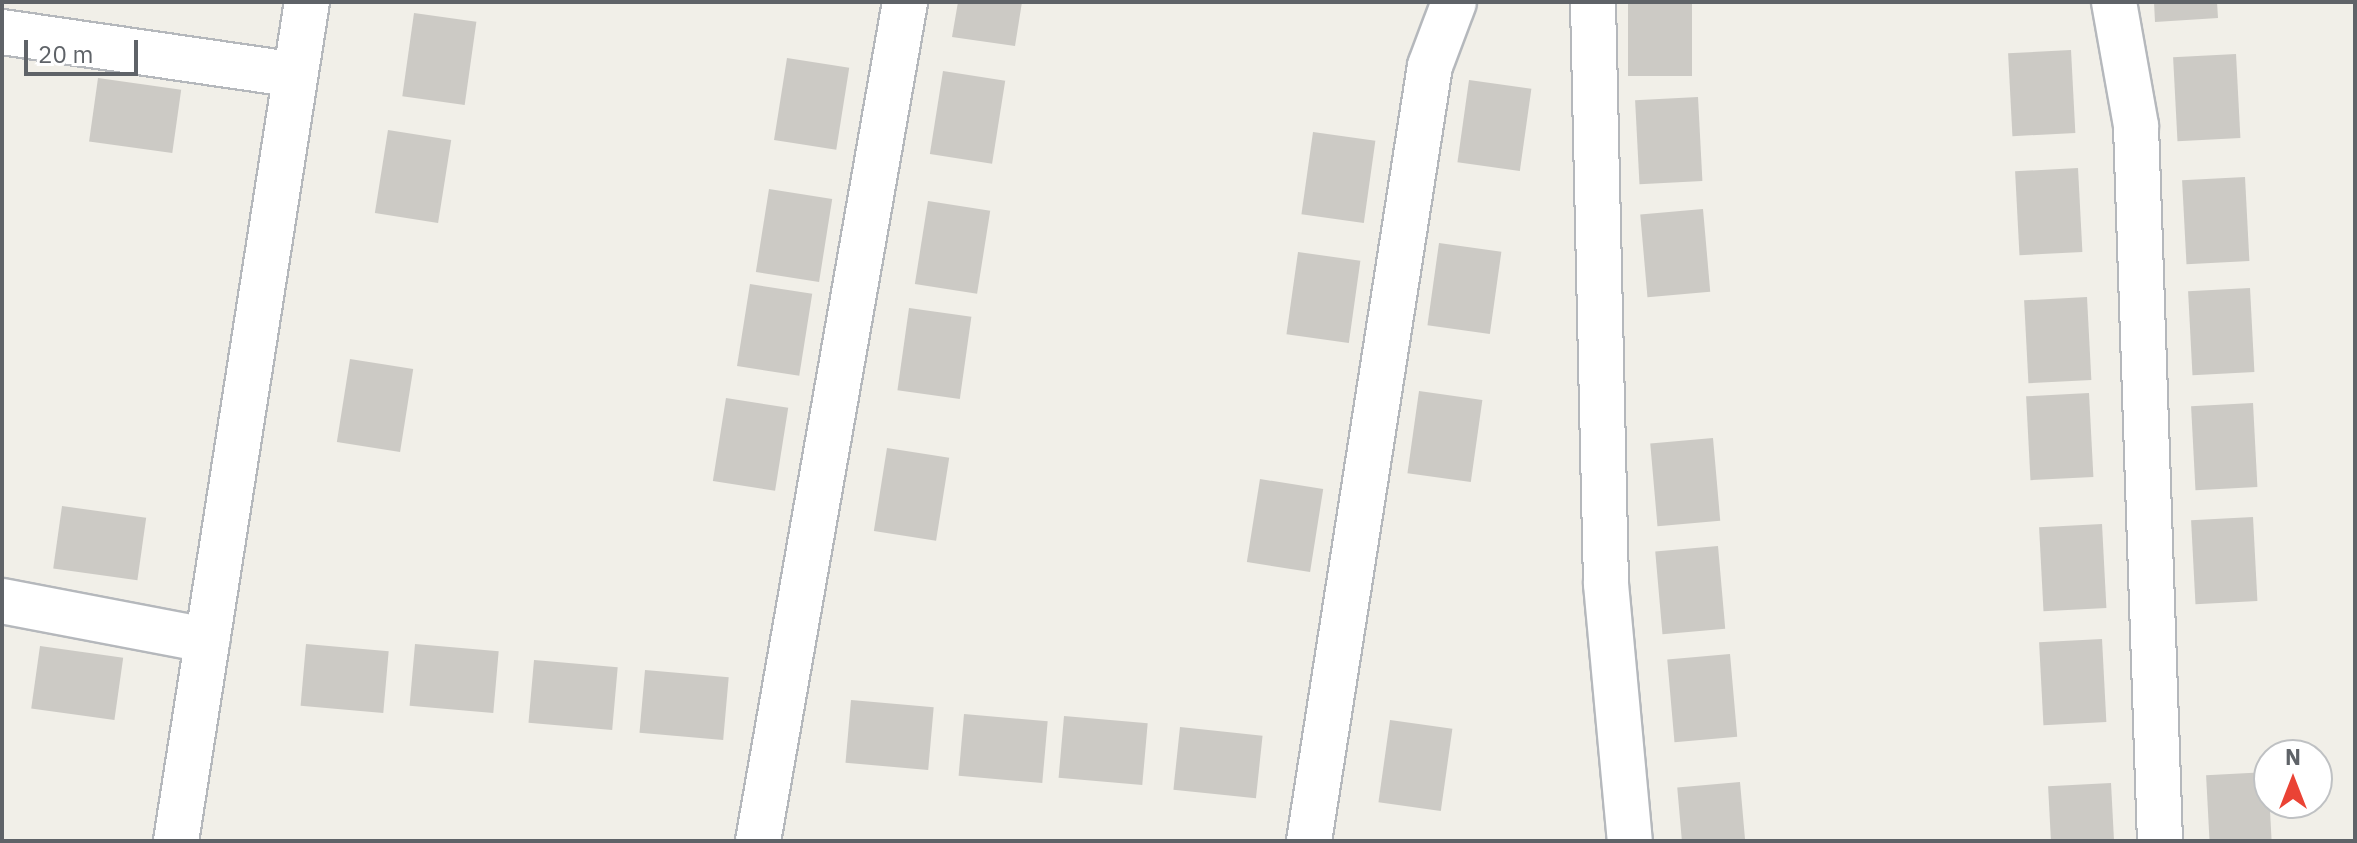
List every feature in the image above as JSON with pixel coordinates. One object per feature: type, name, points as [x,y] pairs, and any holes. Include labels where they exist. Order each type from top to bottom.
[{"type":"street","points":[[176,841],[307,2]]},
{"type":"street","points":[[758,841],[905,2]]},
{"type":"street","points":[[1309,841],[1430,66],[1454,2]]},
{"type":"street","points":[[1593,2],[1606,584],[1630,841]]},
{"type":"street","points":[[2114,2],[2136,126],[2160,841]]},
{"type":"street","points":[[2,32],[295,75]]},
{"type":"street","points":[[2,601],[207,640]]},
{"type":"building","points":[[958,2],[1022,2],[1015,46],[952,37]]},
{"type":"building","points":[[1628,2],[1692,2],[1692,76],[1628,76]]},
{"type":"building","points":[[2154,2],[2217,2],[2218,18],[2155,22]]},
{"type":"building","points":[[414,13],[476,22],[465,105],[402,96]]},
{"type":"building","points":[[2071,50],[2075,133],[2012,136],[2008,53]]},
{"type":"building","points":[[2236,54],[2240,138],[2177,141],[2173,57]]},
{"type":"building","points":[[787,58],[849,68],[836,150],[774,140]]},
{"type":"building","points":[[943,71],[1005,81],[992,164],[930,154]]},
{"type":"building","points":[[98,78],[181,90],[172,153],[89,141]]},
{"type":"building","points":[[1469,80],[1531,89],[1520,171],[1457,162]]},
{"type":"building","points":[[1698,97],[1702,181],[1639,184],[1635,100]]},
{"type":"building","points":[[388,130],[451,140],[438,223],[375,213]]},
{"type":"building","points":[[1313,132],[1375,141],[1364,223],[1301,214]]},
{"type":"building","points":[[2078,168],[2082,252],[2019,255],[2015,171]]},
{"type":"building","points":[[2245,177],[2249,261],[2186,264],[2182,180]]},
{"type":"building","points":[[769,189],[832,199],[819,282],[756,272]]},
{"type":"building","points":[[928,201],[990,211],[977,294],[915,284]]},
{"type":"building","points":[[1703,209],[1710,292],[1647,297],[1640,214]]},
{"type":"building","points":[[1439,243],[1501,252],[1490,334],[1427,325]]},
{"type":"building","points":[[1298,252],[1360,261],[1349,343],[1286,334]]},
{"type":"building","points":[[750,284],[812,294],[799,376],[737,366]]},
{"type":"building","points":[[2250,288],[2254,372],[2192,375],[2188,291]]},
{"type":"building","points":[[2087,297],[2091,380],[2028,383],[2024,300]]},
{"type":"building","points":[[909,308],[971,317],[960,399],[897,390]]},
{"type":"building","points":[[350,359],[413,369],[400,452],[337,442]]},
{"type":"building","points":[[1419,391],[1482,400],[1471,482],[1407,473]]},
{"type":"building","points":[[2089,393],[2093,477],[2030,480],[2026,396]]},
{"type":"building","points":[[726,398],[788,408],[775,491],[713,481]]},
{"type":"building","points":[[2253,403],[2257,487],[2195,490],[2191,406]]},
{"type":"building","points":[[1713,438],[1720,521],[1657,526],[1650,443]]},
{"type":"building","points":[[887,448],[949,458],[936,541],[874,531]]},
{"type":"building","points":[[1260,479],[1323,489],[1310,572],[1247,562]]},
{"type":"building","points":[[62,506],[146,518],[137,580],[53,568]]},
{"type":"building","points":[[2253,517],[2257,601],[2195,604],[2191,520]]},
{"type":"building","points":[[2102,524],[2106,608],[2043,611],[2039,527]]},
{"type":"building","points":[[1718,546],[1725,629],[1662,634],[1655,551]]},
{"type":"building","points":[[2102,639],[2106,722],[2043,725],[2039,642]]},
{"type":"building","points":[[306,644],[389,651],[383,713],[301,706]]},
{"type":"building","points":[[415,644],[499,651],[493,713],[410,706]]},
{"type":"building","points":[[40,646],[123,658],[114,720],[31,708]]},
{"type":"building","points":[[1730,654],[1737,737],[1674,742],[1667,659]]},
{"type":"building","points":[[534,660],[618,667],[612,730],[529,723]]},
{"type":"building","points":[[645,670],[729,677],[723,740],[640,733]]},
{"type":"building","points":[[851,700],[934,707],[928,770],[846,763]]},
{"type":"building","points":[[964,714],[1048,721],[1042,783],[959,776]]},
{"type":"building","points":[[1064,716],[1148,723],[1142,785],[1059,778]]},
{"type":"building","points":[[1390,720],[1452,729],[1441,811],[1378,802]]},
{"type":"building","points":[[1180,727],[1263,736],[1256,798],[1173,790]]},
{"type":"building","points":[[2253,773],[2253,819],[2270,819],[2272,841],[2210,841],[2206,775]]},
{"type":"building","points":[[1740,782],[1745,841],[1682,841],[1677,787]]},
{"type":"building","points":[[2111,783],[2114,841],[2051,841],[2048,786]]}]
